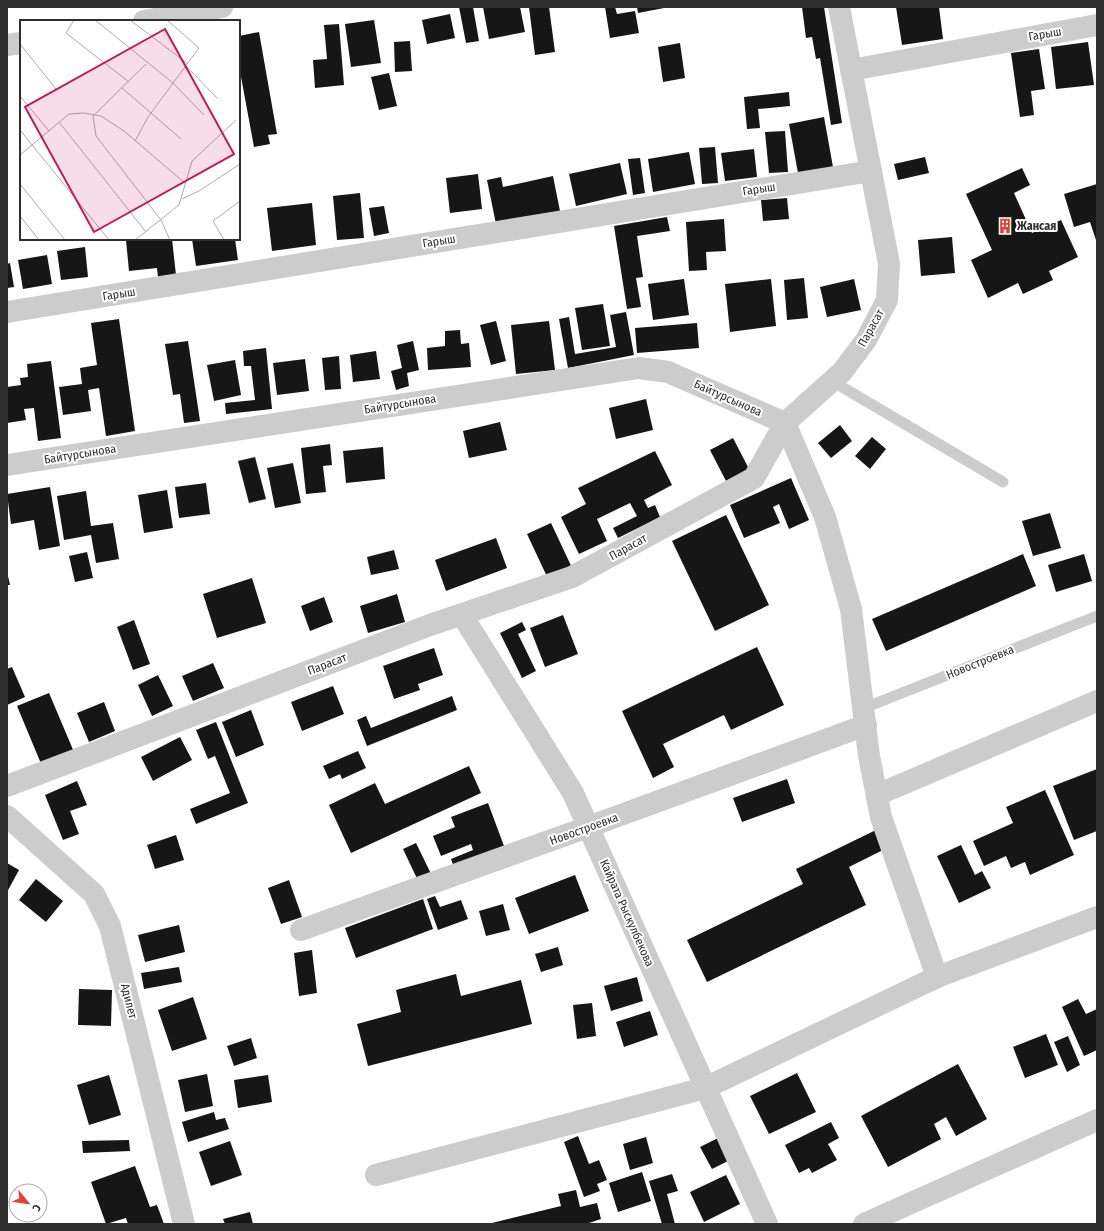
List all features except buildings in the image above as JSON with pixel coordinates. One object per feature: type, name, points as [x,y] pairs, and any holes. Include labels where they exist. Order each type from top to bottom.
[{"type":"street","points":[[150,20],[222,7]]},
{"type":"street","name":"Парасат","points":[[7,786],[462,615],[572,577],[754,478],[785,423],[842,372],[866,340],[886,300],[889,264],[838,7]]},
{"type":"street","name":"Гарыш","points":[[851,70],[1097,25]]},
{"type":"street","points":[[7,45],[20,43]]},
{"type":"street","name":"Гарыш","points":[[7,312],[871,171]]},
{"type":"street","name":"Байтурсынова","points":[[7,465],[639,368],[668,372],[785,423]]},
{"type":"street","points":[[785,423],[825,517],[851,609],[865,716],[881,817],[937,977]]},
{"type":"street","name":"Кайрата Рыскулбекова","points":[[462,615],[573,793],[767,1224]]},
{"type":"street","points":[[877,795],[1097,701]]},
{"type":"street","name":"Новостроевка","points":[[301,930],[588,827],[865,716]]},
{"type":"street","name":"Адилет","points":[[7,816],[94,894],[110,926],[184,1224]]},
{"type":"street","points":[[376,1175],[705,1088],[937,977],[1097,917]]},
{"type":"street","points":[[864,1224],[1097,1120]]},
{"type":"lane","points":[[832,381],[1003,482]]},
{"type":"lane","name":"Новостроевка","points":[[865,716],[1097,616]]},
{"type":"place","name":"Жансая","points":[[1005,226]]}]
